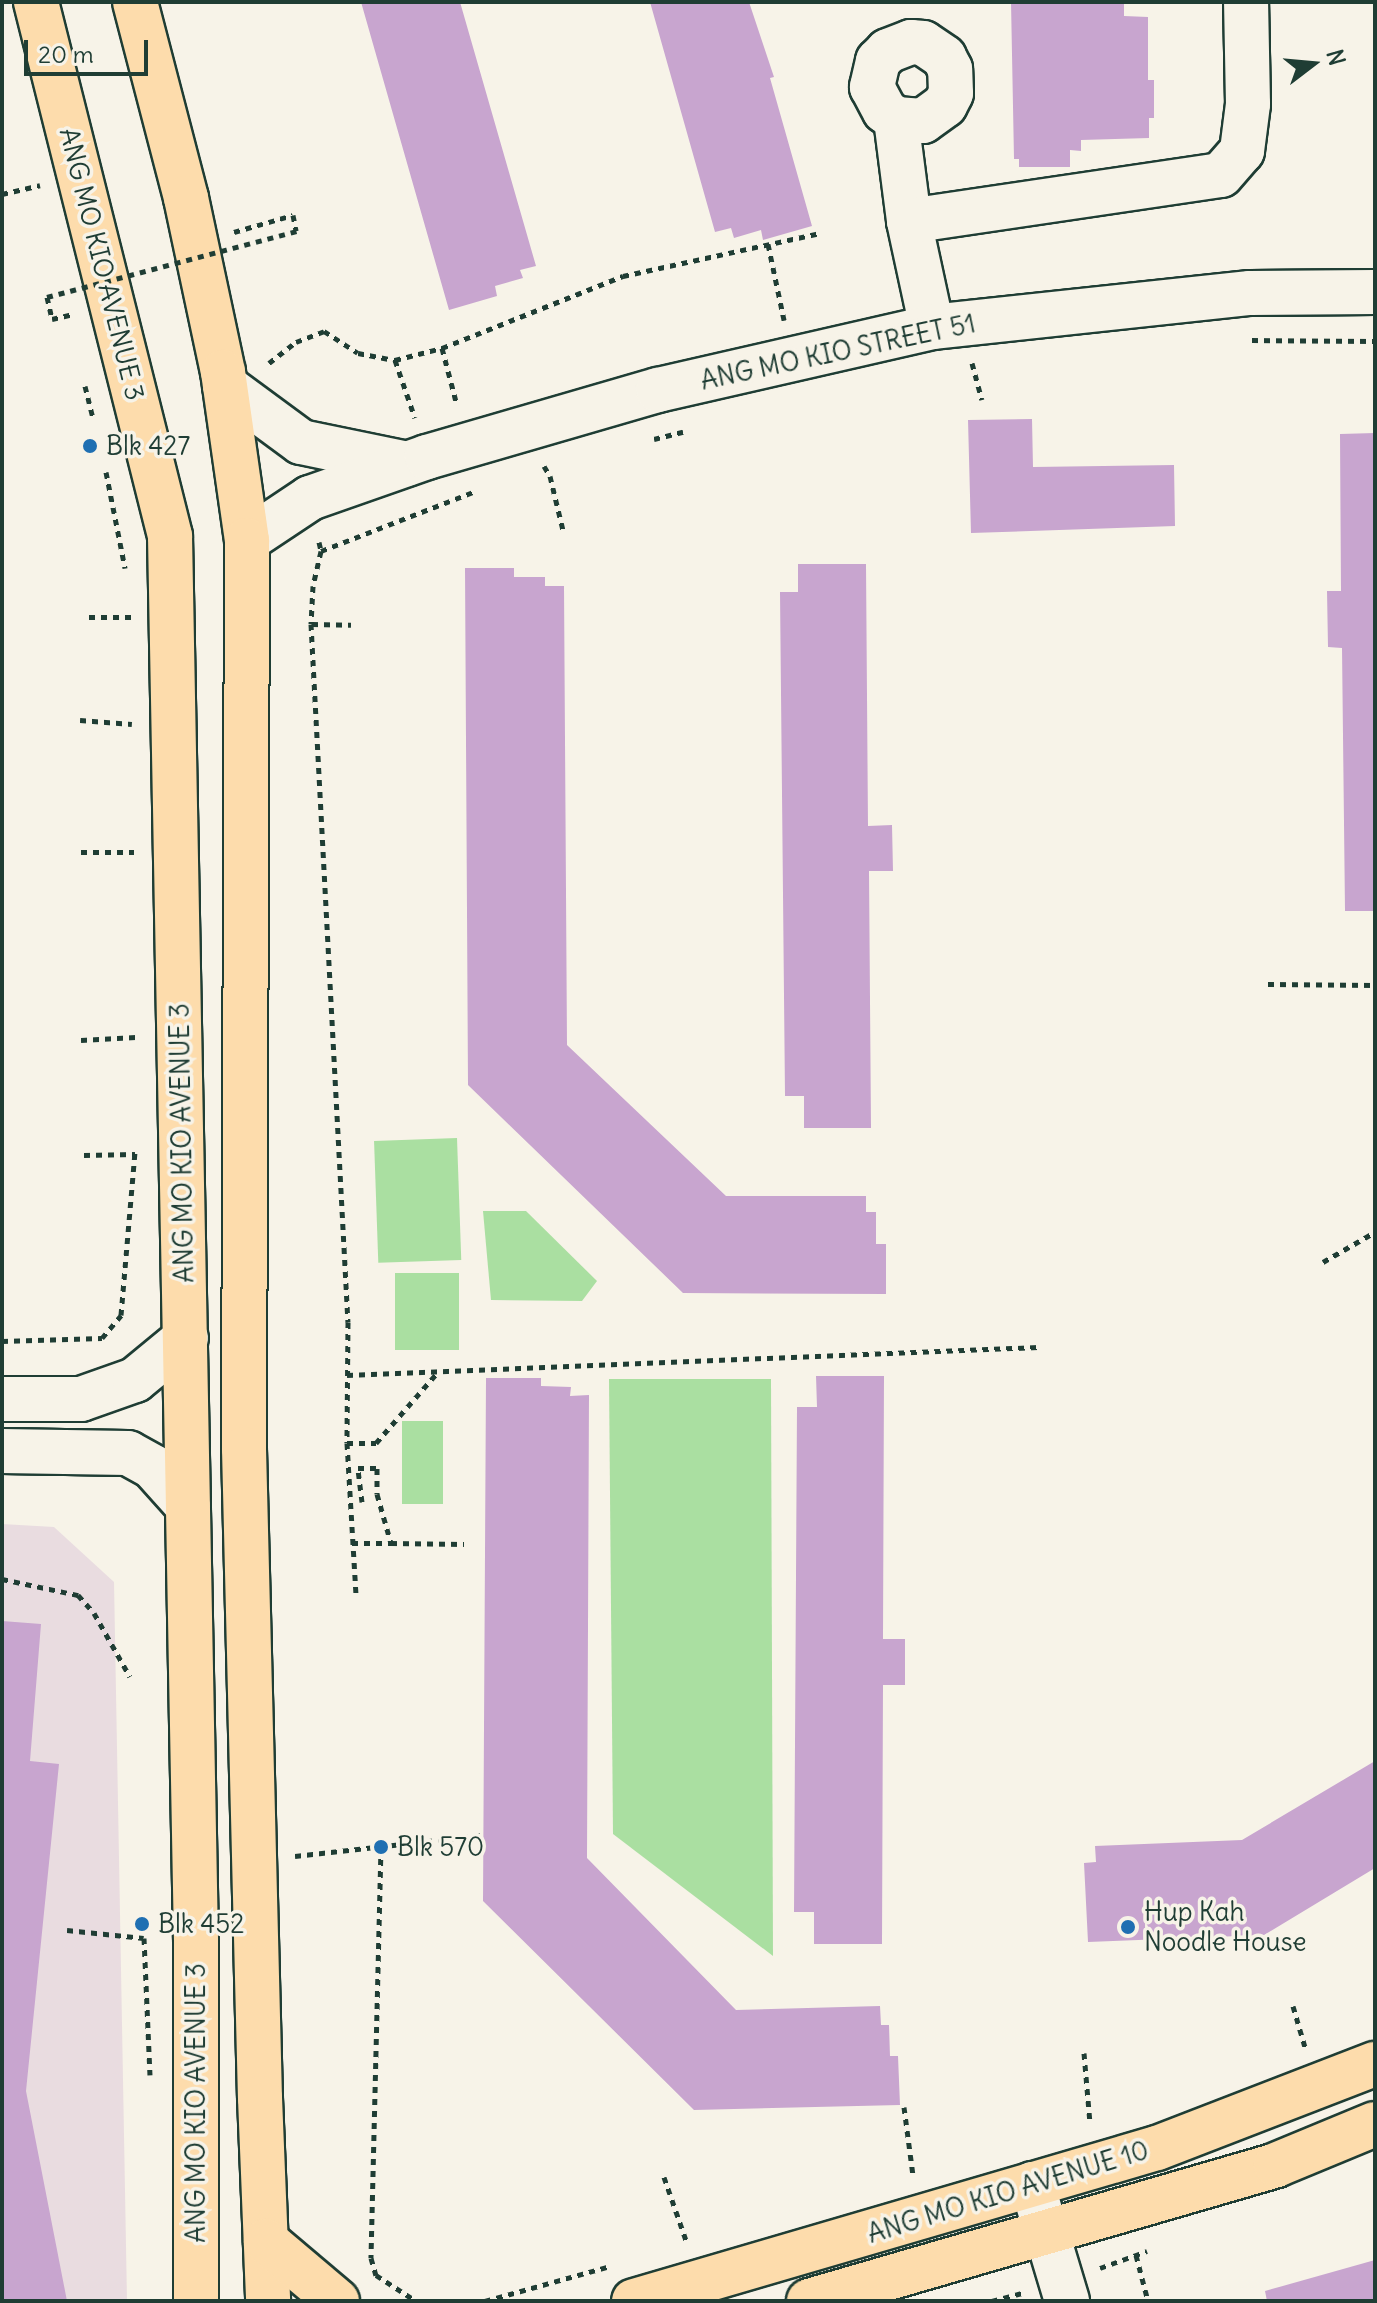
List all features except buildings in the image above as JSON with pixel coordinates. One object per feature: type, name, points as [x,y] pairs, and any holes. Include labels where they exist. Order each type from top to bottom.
[{"type":"main road","name":"ANG MO KIO AVENUE 3","points":[[36,2],[170,536],[196,1940],[196,2301]]},
{"type":"main road","points":[[135,2],[186,198],[225,386],[247,540],[244,1449],[268,2301]]},
{"type":"main road","name":"ANG MO KIO AVENUE 10","points":[[634,2301],[1157,2148],[1375,2064]]},
{"type":"main road","name":"ANG MO KIO AVENUE 10","points":[[809,2301],[1046,2235],[1276,2165],[1375,2124]]},
{"type":"main road","points":[[266,2241],[337,2301]]},
{"type":"street","points":[[909,221],[1221,175],[1242,151],[1248,104],[1246,2]]},
{"type":"street","points":[[896,119],[909,221],[932,327]]},
{"type":"street","name":"ANG MO KIO STREET 51","points":[[247,540],[310,498],[412,446],[932,327],[1250,293],[1375,292]]},
{"type":"street","name":"ANG MO KIO STREET 51","points":[[225,386],[301,442],[412,446]]},
{"type":"street","points":[[2,1399],[81,1399],[135,1380],[186,1338]]},
{"type":"street","points":[[2,1451],[128,1453],[153,1467],[188,1506]]},
{"type":"street","points":[[1032,2184],[1067,2301]]},
{"type":"path","points":[[2,194],[35,187]]},
{"type":"path","points":[[82,312],[52,319],[47,297],[296,231],[293,215],[226,234]]},
{"type":"path","points":[[228,222],[226,234],[235,263]]},
{"type":"path","points":[[269,363],[296,342],[324,331],[358,353],[395,360],[442,348],[623,276],[820,233]]},
{"type":"path","points":[[768,244],[783,314]]},
{"type":"path","points":[[1236,340],[1375,341]]},
{"type":"path","points":[[442,348],[457,404]]},
{"type":"path","points":[[262,349],[274,372]]},
{"type":"path","points":[[971,359],[982,400]]},
{"type":"path","points":[[395,360],[412,446]]},
{"type":"path","points":[[641,442],[684,431]]},
{"type":"path","points":[[528,471],[557,462]]},
{"type":"path","points":[[550,476],[563,530]]},
{"type":"path","points":[[321,551],[484,488]]},
{"type":"path","points":[[310,498],[321,551],[313,586],[311,624],[348,1322],[347,1443],[356,1596]]},
{"type":"path","points":[[89,617],[128,617]]},
{"type":"path","points":[[311,624],[351,625]]},
{"type":"path","points":[[80,720],[136,724]]},
{"type":"path","points":[[81,852],[122,852]]},
{"type":"path","points":[[1268,984],[1375,985]]},
{"type":"path","points":[[81,1040],[119,1037]]},
{"type":"path","points":[[84,1155],[119,1154]]},
{"type":"path","points":[[1323,1262],[1375,1232]]},
{"type":"path","points":[[2,1341],[102,1338]]},
{"type":"path","points":[[347,1375],[1038,1347]]},
{"type":"path","points":[[347,1443],[376,1443],[437,1373]]},
{"type":"path","points":[[362,1502],[358,1468],[377,1468],[377,1494],[391,1543]]},
{"type":"path","points":[[352,1543],[464,1544]]},
{"type":"path","points":[[2,1579],[78,1595],[94,1613],[130,1677]]},
{"type":"path","points":[[254,1860],[483,1835]]},
{"type":"path","points":[[381,1847],[371,2258],[376,2275],[416,2301]]},
{"type":"path","points":[[67,1930],[144,1938]]},
{"type":"path","points":[[1293,2006],[1303,2038]]},
{"type":"path","points":[[1084,2053],[1091,2129]]},
{"type":"path","points":[[904,2107],[910,2163]]},
{"type":"path","points":[[664,2177],[687,2244]]},
{"type":"path","points":[[1136,2255],[1148,2301]]},
{"type":"shaded area","points":[[2,1524],[54,1527],[114,1582],[127,2301],[2,2301]]},
{"type":"green space","points":[[457,1138],[461,1260],[378,1263],[374,1141]]},
{"type":"green space","points":[[483,1211],[526,1211],[597,1281],[582,1301],[491,1300]]},
{"type":"green space","points":[[395,1273],[459,1273],[459,1350],[395,1350]]},
{"type":"green space","points":[[609,1379],[771,1379],[773,1956],[613,1834]]},
{"type":"green space","points":[[402,1421],[443,1421],[443,1504],[402,1504]]},
{"type":"place","name":"Blk 427","points":[[90,446]]},
{"type":"place","name":"Blk 570","points":[[381,1847]]},
{"type":"place","name":"Blk 452","points":[[142,1924]]},
{"type":"place","name":"Hup Kah Noodle House","points":[[1128,1927]]}]
